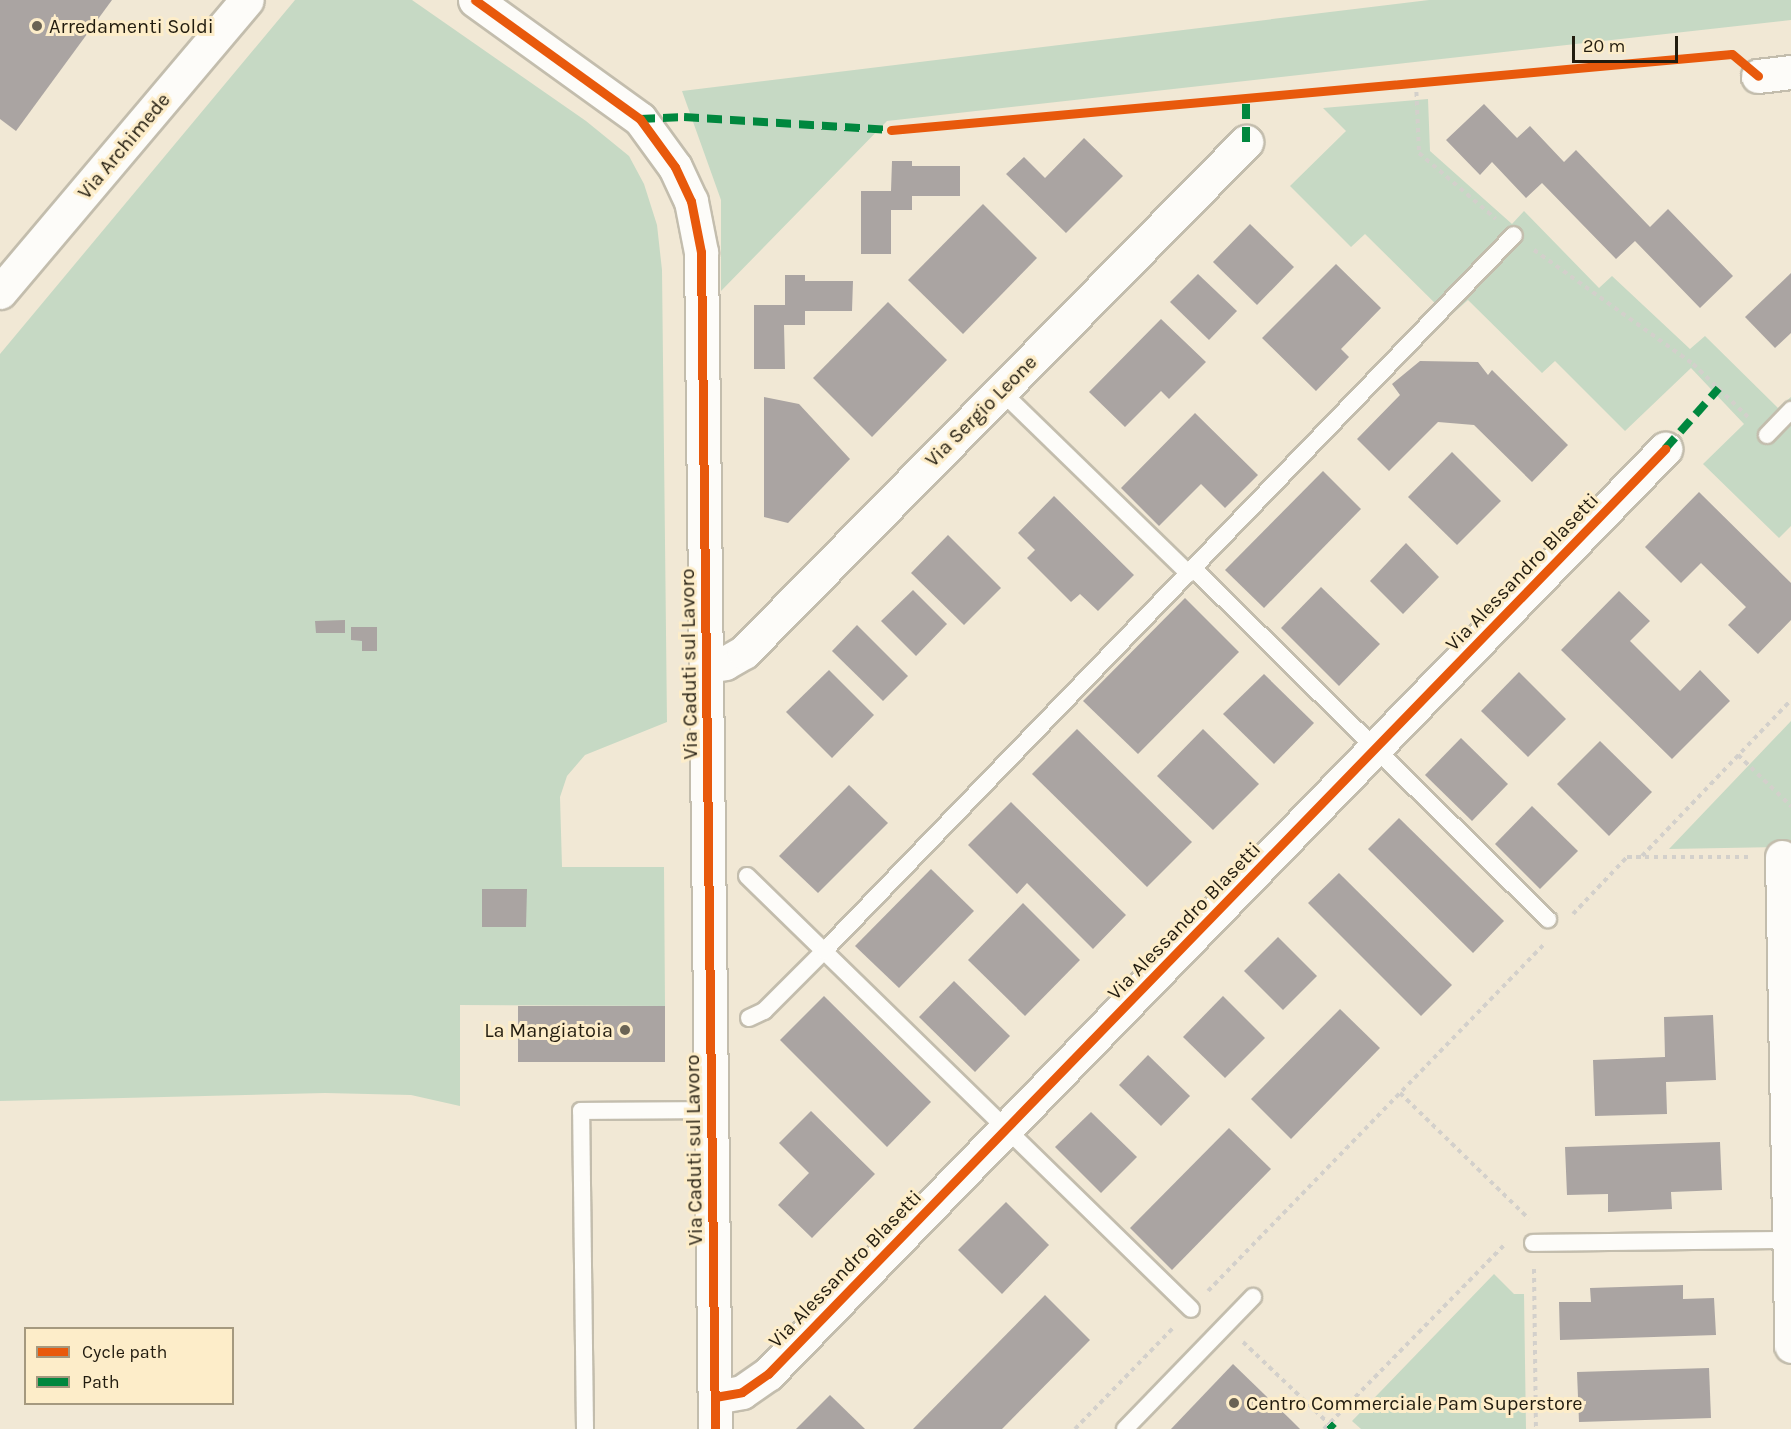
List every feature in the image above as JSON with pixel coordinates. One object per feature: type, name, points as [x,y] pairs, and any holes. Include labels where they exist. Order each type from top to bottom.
[{"type":"street","name":"Via Archimede","points":[[0,292],[247,0]]},
{"type":"street","name":"Via Caduti sul Lavoro","points":[[475,0],[639,120],[675,167],[691,201],[701,252],[715,1429]]},
{"type":"street","points":[[1751,64],[1791,72]]},
{"type":"street","name":"Via Sergio Leone","points":[[707,666],[725,663],[744,652],[1246,142]]},
{"type":"street","name":"Via Alessandro Blasetti","points":[[715,1397],[742,1392],[768,1374],[1377,749],[1665,449]]},
{"type":"street","points":[[1782,857],[1789,1074],[1791,1346]]},
{"type":"lane","points":[[749,1018],[764,1011],[824,951],[1514,235]]},
{"type":"lane","points":[[1001,391],[1377,749],[1548,919]]},
{"type":"lane","points":[[1767,435],[1791,410]]},
{"type":"lane","points":[[747,876],[1191,1309]]},
{"type":"lane","points":[[585,1429],[581,1111],[711,1110]]},
{"type":"lane","points":[[1533,1243],[1790,1240]]},
{"type":"lane","points":[[1125,1429],[1253,1297]]},
{"type":"path","points":[[891,130],[1732,54],[1751,64]]},
{"type":"path","points":[[1732,54],[1751,64]]},
{"type":"path","points":[[1416,83],[1419,153],[1514,235],[1693,364],[1767,435]]},
{"type":"path","points":[[1641,857],[1791,700]]},
{"type":"path","points":[[1738,755],[1791,806]]},
{"type":"path","points":[[1566,921],[1627,857],[1782,857]]},
{"type":"path","points":[[1075,1429],[1550,937]]},
{"type":"path","points":[[1400,1094],[1529,1219],[1533,1243],[1536,1429]]},
{"type":"path","points":[[1522,1227],[1529,1219]]},
{"type":"path","points":[[1324,1429],[1514,1234]]},
{"type":"path","points":[[1226,1325],[1329,1424]]},
{"type":"green space","points":[[295,0],[412,0],[586,121],[629,156],[644,184],[657,225],[662,270],[667,722],[585,755],[567,776],[560,797],[562,867],[664,867],[665,1006],[460,1005],[460,1106],[411,1095],[325,1093],[0,1101],[0,354]]},
{"type":"green space","points":[[1429,0],[1791,0],[1791,20],[887,121],[721,291],[721,200],[682,91]]},
{"type":"green space","points":[[1428,99],[1430,151],[1512,224],[1524,211],[1599,288],[1612,276],[1690,349],[1705,336],[1778,408],[1791,397],[1791,526],[1779,538],[1703,464],[1744,424],[1691,368],[1625,431],[1555,361],[1542,373],[1468,300],[1449,317],[1365,234],[1351,247],[1290,186],[1346,131],[1323,108]]},
{"type":"green space","points":[[1791,721],[1791,870],[1782,847],[1669,849]]},
{"type":"green space","points":[[1494,1274],[1514,1294],[1524,1294],[1526,1429],[1361,1429],[1352,1421]]},
{"type":"building","points":[[0,0],[112,0],[16,131],[0,119]]},
{"type":"building","points":[[1484,104],[1517,138],[1530,126],[1564,162],[1576,150],[1650,227],[1668,209],[1733,276],[1700,308],[1635,241],[1616,259],[1542,183],[1526,198],[1492,162],[1480,175],[1446,140]]},
{"type":"building","points":[[1084,138],[1123,176],[1066,233],[1006,174],[1024,157],[1045,178]]},
{"type":"building","points":[[892,161],[912,161],[912,166],[960,166],[960,196],[912,196],[912,210],[891,210],[891,254],[861,254],[861,191],[891,191]]},
{"type":"building","points":[[983,204],[1037,258],[963,334],[908,280]]},
{"type":"building","points":[[1250,224],[1294,267],[1257,305],[1213,262]]},
{"type":"building","points":[[1336,264],[1381,308],[1341,349],[1349,357],[1316,391],[1262,338]]},
{"type":"building","points":[[1791,273],[1791,333],[1775,348],[1745,317]]},
{"type":"building","points":[[1198,274],[1237,311],[1209,340],[1170,302]]},
{"type":"building","points":[[785,275],[805,275],[805,281],[853,281],[852,311],[805,311],[805,325],[784,325],[785,369],[754,369],[754,305],[785,305]]},
{"type":"building","points":[[888,302],[947,360],[872,437],[813,378]]},
{"type":"building","points":[[1161,319],[1206,362],[1169,399],[1161,391],[1125,427],[1089,392]]},
{"type":"building","points":[[1420,361],[1478,362],[1488,375],[1492,370],[1568,445],[1532,482],[1474,425],[1438,422],[1389,471],[1357,439],[1400,395],[1392,384]]},
{"type":"building","points":[[764,397],[799,404],[850,459],[788,523],[764,517]]},
{"type":"building","points":[[1195,413],[1258,475],[1225,508],[1201,484],[1159,526],[1121,488]]},
{"type":"building","points":[[1452,452],[1501,501],[1457,545],[1408,497]]},
{"type":"building","points":[[1323,471],[1361,509],[1264,608],[1225,570]]},
{"type":"building","points":[[1699,492],[1791,583],[1791,620],[1758,654],[1728,625],[1746,607],[1701,563],[1681,583],[1645,547]]},
{"type":"building","points":[[1054,496],[1134,575],[1098,611],[1080,594],[1071,602],[1027,558],[1035,550],[1018,533]]},
{"type":"building","points":[[948,535],[1001,588],[964,625],[911,573]]},
{"type":"building","points":[[1406,543],[1439,577],[1403,614],[1370,581]]},
{"type":"building","points":[[1321,587],[1380,644],[1339,686],[1281,628]]},
{"type":"building","points":[[913,590],[947,624],[916,656],[881,621]]},
{"type":"building","points":[[1619,591],[1650,621],[1630,641],[1680,691],[1700,670],[1730,701],[1672,759],[1561,650]]},
{"type":"building","points":[[1185,598],[1239,652],[1138,754],[1083,701]]},
{"type":"building","points":[[345,620],[345,633],[316,633],[315,621]]},
{"type":"building","points":[[857,625],[908,676],[883,701],[832,651]]},
{"type":"building","points":[[351,627],[377,627],[377,651],[362,651],[362,641],[351,640]]},
{"type":"building","points":[[829,670],[874,715],[832,758],[786,712]]},
{"type":"building","points":[[1519,672],[1566,719],[1528,757],[1481,711]]},
{"type":"building","points":[[1264,674],[1314,723],[1274,764],[1223,714]]},
{"type":"building","points":[[1077,729],[1192,842],[1147,887],[1032,774]]},
{"type":"building","points":[[1203,729],[1259,784],[1213,830],[1157,776]]},
{"type":"building","points":[[1461,738],[1508,784],[1472,821],[1425,775]]},
{"type":"building","points":[[1600,741],[1652,792],[1609,836],[1557,784]]},
{"type":"building","points":[[849,785],[888,823],[818,893],[779,856]]},
{"type":"building","points":[[1011,802],[1126,915],[1093,949],[1027,883],[1017,894],[968,845]]},
{"type":"building","points":[[1532,806],[1578,851],[1540,889],[1495,844]]},
{"type":"building","points":[[1399,818],[1504,921],[1473,953],[1368,849]]},
{"type":"building","points":[[931,869],[974,911],[899,988],[855,946]]},
{"type":"building","points":[[1339,873],[1452,985],[1421,1016],[1308,903]]},
{"type":"building","points":[[482,889],[527,889],[526,927],[482,927]]},
{"type":"building","points":[[1023,903],[1080,960],[1025,1016],[968,960]]},
{"type":"building","points":[[1278,937],[1317,976],[1283,1010],[1244,971]]},
{"type":"building","points":[[954,981],[1010,1036],[975,1072],[919,1017]]},
{"type":"building","points":[[824,996],[931,1102],[887,1147],[780,1040]]},
{"type":"building","points":[[1223,996],[1265,1038],[1225,1078],[1183,1037]]},
{"type":"building","points":[[518,1006],[665,1006],[665,1062],[518,1062]]},
{"type":"building","points":[[1340,1009],[1380,1048],[1291,1139],[1251,1099]]},
{"type":"building","points":[[1713,1015],[1716,1080],[1666,1082],[1667,1114],[1595,1116],[1593,1060],[1665,1057],[1664,1017]]},
{"type":"building","points":[[1148,1055],[1190,1096],[1161,1126],[1119,1085]]},
{"type":"building","points":[[811,1111],[875,1174],[812,1238],[778,1205],[809,1173],[779,1143]]},
{"type":"building","points":[[1091,1112],[1137,1157],[1101,1193],[1055,1147]]},
{"type":"building","points":[[1229,1128],[1271,1169],[1172,1270],[1130,1228]]},
{"type":"building","points":[[1720,1142],[1722,1190],[1671,1192],[1672,1209],[1608,1212],[1608,1194],[1567,1195],[1565,1147]]},
{"type":"building","points":[[1006,1202],[1049,1245],[1002,1294],[958,1250]]},
{"type":"building","points":[[1683,1285],[1683,1299],[1714,1298],[1716,1335],[1560,1340],[1559,1302],[1591,1302],[1590,1288]]},
{"type":"building","points":[[1045,1295],[1090,1340],[1002,1429],[913,1429]]},
{"type":"building","name":"Centro Commerciale Pam Superstore","points":[[1233,1364],[1291,1420],[1300,1429],[1171,1429]]},
{"type":"building","points":[[1709,1368],[1711,1418],[1579,1422],[1577,1372]]},
{"type":"building","points":[[830,1395],[865,1429],[796,1429]]},
{"type":"marked path","points":[[1246,98],[1246,142]]},
{"type":"marked path","points":[[640,119],[684,117],[891,130]]},
{"type":"marked path","points":[[1665,449],[1719,388]]},
{"type":"marked path","points":[[1329,1424],[1334,1429]]},
{"type":"cycle path","points":[[475,0],[640,119],[675,167],[691,201],[701,252],[715,1429]]},
{"type":"cycle path","points":[[891,130],[1732,54],[1758,76]]},
{"type":"cycle path","points":[[715,1397],[742,1392],[768,1374],[1665,449]]},
{"type":"place","name":"Arredamenti Soldi","points":[[37,26]]},
{"type":"place","name":"La Mangiatoia","points":[[625,1030]]},
{"type":"place","name":"Centro Commerciale Pam Superstore","points":[[1234,1403]]}]
